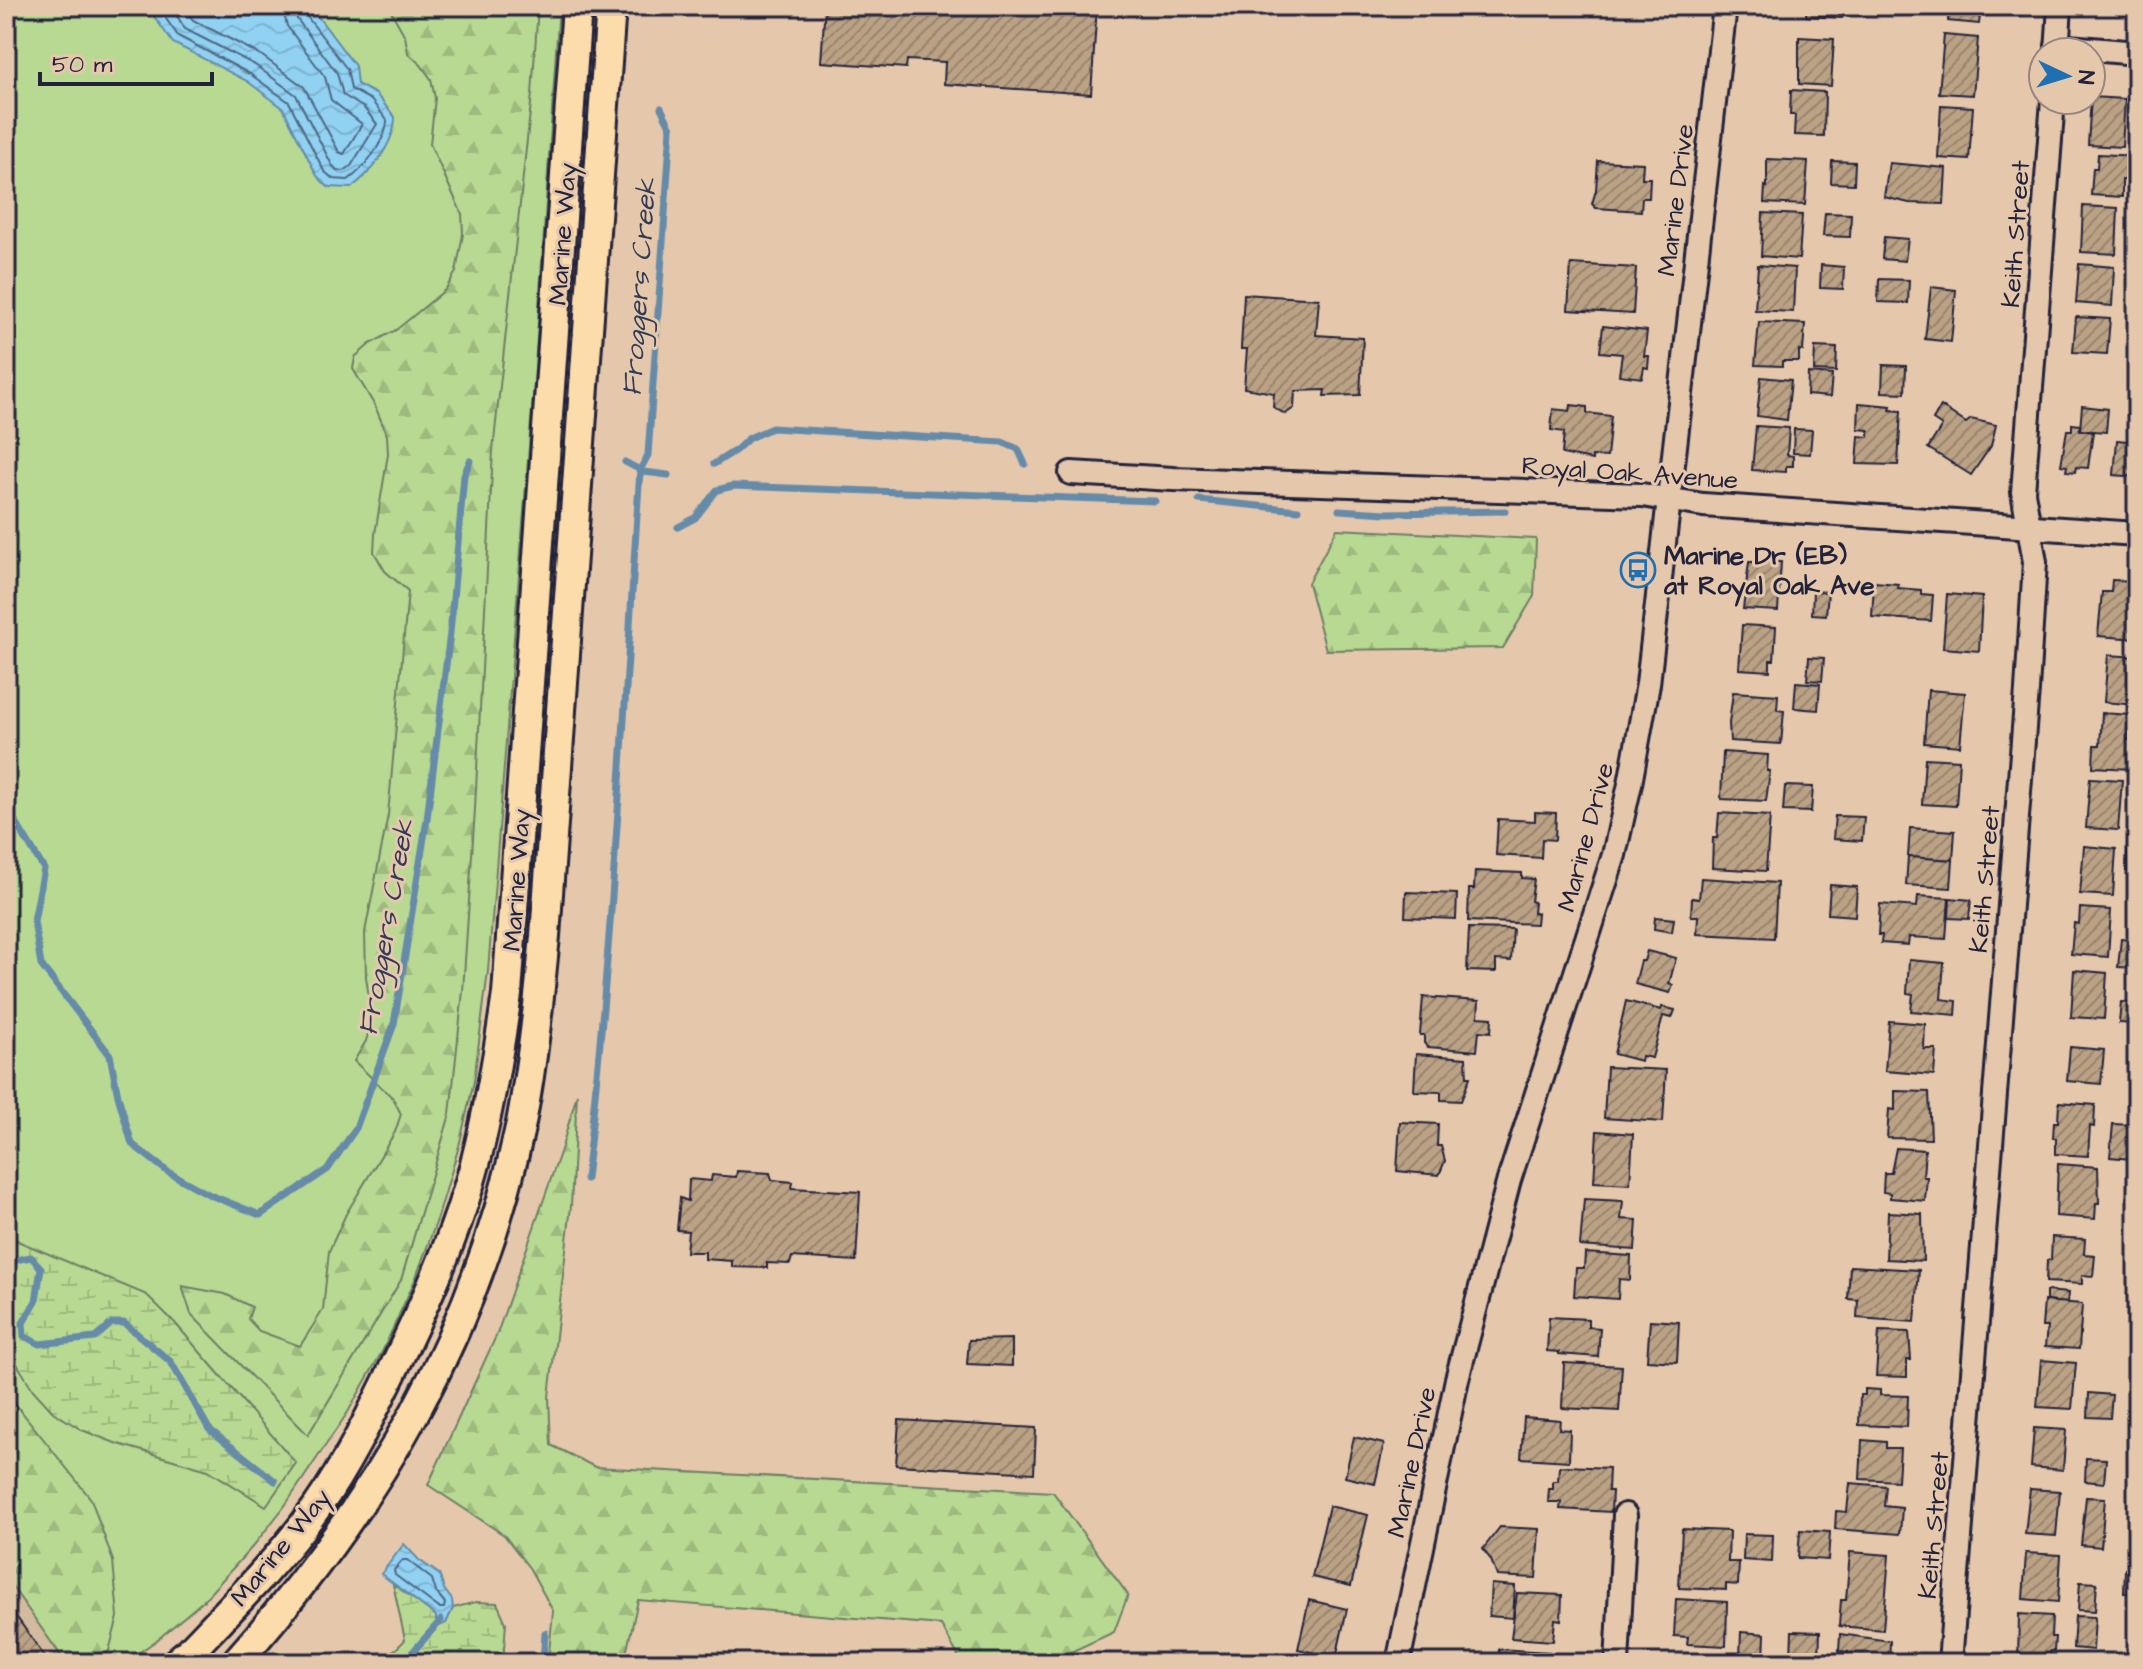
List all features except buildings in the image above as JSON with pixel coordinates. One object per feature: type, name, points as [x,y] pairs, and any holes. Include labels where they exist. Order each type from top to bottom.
[{"type":"main road","name":"Marine Way","points":[[176,1663],[263,1574],[318,1506],[373,1411],[414,1327],[444,1255],[475,1163],[495,1077],[507,994],[577,6]]},
{"type":"main road","name":"Marine Way","points":[[235,1663],[328,1551],[380,1475],[417,1410],[455,1334],[485,1256],[520,1126],[531,1066],[545,936],[611,6]]},
{"type":"street","name":"Marine Drive","points":[[1398,1663],[1457,1379],[1506,1190],[1614,855],[1624,812],[1648,684],[1725,6]]},
{"type":"street","points":[[2058,36],[2060,6]]},
{"type":"street","points":[[2107,52],[2137,53]]},
{"type":"street","name":"Keith Street","points":[[1950,1663],[2029,662],[2035,562],[2023,492],[2052,116]]},
{"type":"street","name":"Royal Oak Avenue","points":[[1071,473],[1642,495],[1710,506],[2137,534]]},
{"type":"street","points":[[1617,1663],[1625,1515]]},
{"type":"shaded area","points":[[6,1560],[81,1663],[6,1663]]},
{"type":"green space","points":[[6,6],[559,6],[534,383],[488,971],[474,1081],[459,1146],[415,1280],[383,1350],[348,1412],[284,1507],[254,1545],[203,1601],[124,1663],[81,1663],[6,1560]]},
{"type":"green space","points":[[388,6],[538,6],[532,94],[493,450],[475,809],[463,991],[450,1114],[401,1280],[308,1435],[191,1314],[182,1286],[225,1294],[252,1307],[248,1319],[259,1331],[300,1346],[323,1310],[329,1251],[346,1214],[395,1132],[401,1114],[393,1098],[354,1061],[366,1041],[372,1019],[366,977],[365,932],[388,815],[408,591],[385,571],[374,552],[388,454],[387,435],[375,406],[353,369],[355,357],[370,344],[396,330],[445,290],[456,272],[463,234],[462,214],[430,144],[435,98],[431,79],[408,53],[405,36]]},
{"type":"green space","points":[[1337,529],[1536,539],[1534,596],[1503,648],[1326,650],[1308,583]]},
{"type":"green space","points":[[577,1094],[571,1206],[549,1397],[551,1445],[595,1467],[1053,1492],[1128,1595],[1114,1632],[1047,1663],[962,1663],[941,1625],[638,1600],[624,1663],[548,1663],[553,1611],[530,1569],[504,1535],[428,1485],[497,1334],[562,1147]]},
{"type":"green space","points":[[6,1232],[20,1242],[147,1295],[175,1323],[296,1463],[266,1506],[208,1470],[115,1443],[82,1430],[53,1412],[33,1390],[6,1346]]},
{"type":"green space","points":[[6,1392],[91,1499],[113,1561],[118,1617],[109,1651],[98,1663],[66,1663],[6,1578]]},
{"type":"green space","points":[[393,1584],[446,1623],[453,1608],[476,1602],[497,1603],[506,1623],[503,1663],[370,1663],[396,1649],[405,1640]]},
{"type":"water","points":[[153,6],[310,6],[355,66],[357,84],[376,94],[395,117],[391,137],[380,157],[351,188],[328,187],[317,176],[283,108],[247,81],[173,43],[153,15]]},
{"type":"water","points":[[404,1544],[439,1574],[452,1600],[453,1608],[446,1623],[436,1628],[436,1616],[381,1574]]},
{"type":"waterway","points":[[586,1179],[611,914],[640,470],[648,455],[671,128],[661,108]]},
{"type":"waterway","points":[[714,464],[749,438],[772,428],[1002,442],[1018,449],[1025,464]]},
{"type":"waterway","name":"Froggers Creek","points":[[6,806],[44,869],[34,921],[41,965],[110,1055],[132,1144],[168,1172],[210,1195],[260,1215],[328,1169],[356,1128],[394,1024],[427,819],[450,633],[464,475],[470,461]]},
{"type":"waterway","points":[[625,462],[644,472],[668,475]]},
{"type":"waterway","points":[[678,527],[695,518],[717,490],[733,486],[1155,501]]},
{"type":"waterway","points":[[1199,500],[1298,510]]},
{"type":"waterway","points":[[1339,510],[1386,513],[1505,511]]},
{"type":"waterway","points":[[6,1257],[15,1260],[31,1257],[41,1268],[36,1301],[23,1323],[24,1336],[39,1344],[95,1338],[112,1323],[124,1323],[171,1362],[209,1429],[275,1481]]},
{"type":"waterway","points":[[403,1663],[441,1620]]},
{"type":"waterway","points":[[543,1663],[545,1633]]},
{"type":"place","name":"Marine Dr (EB) at Royal Oak Ave","points":[[1638,570]]}]
